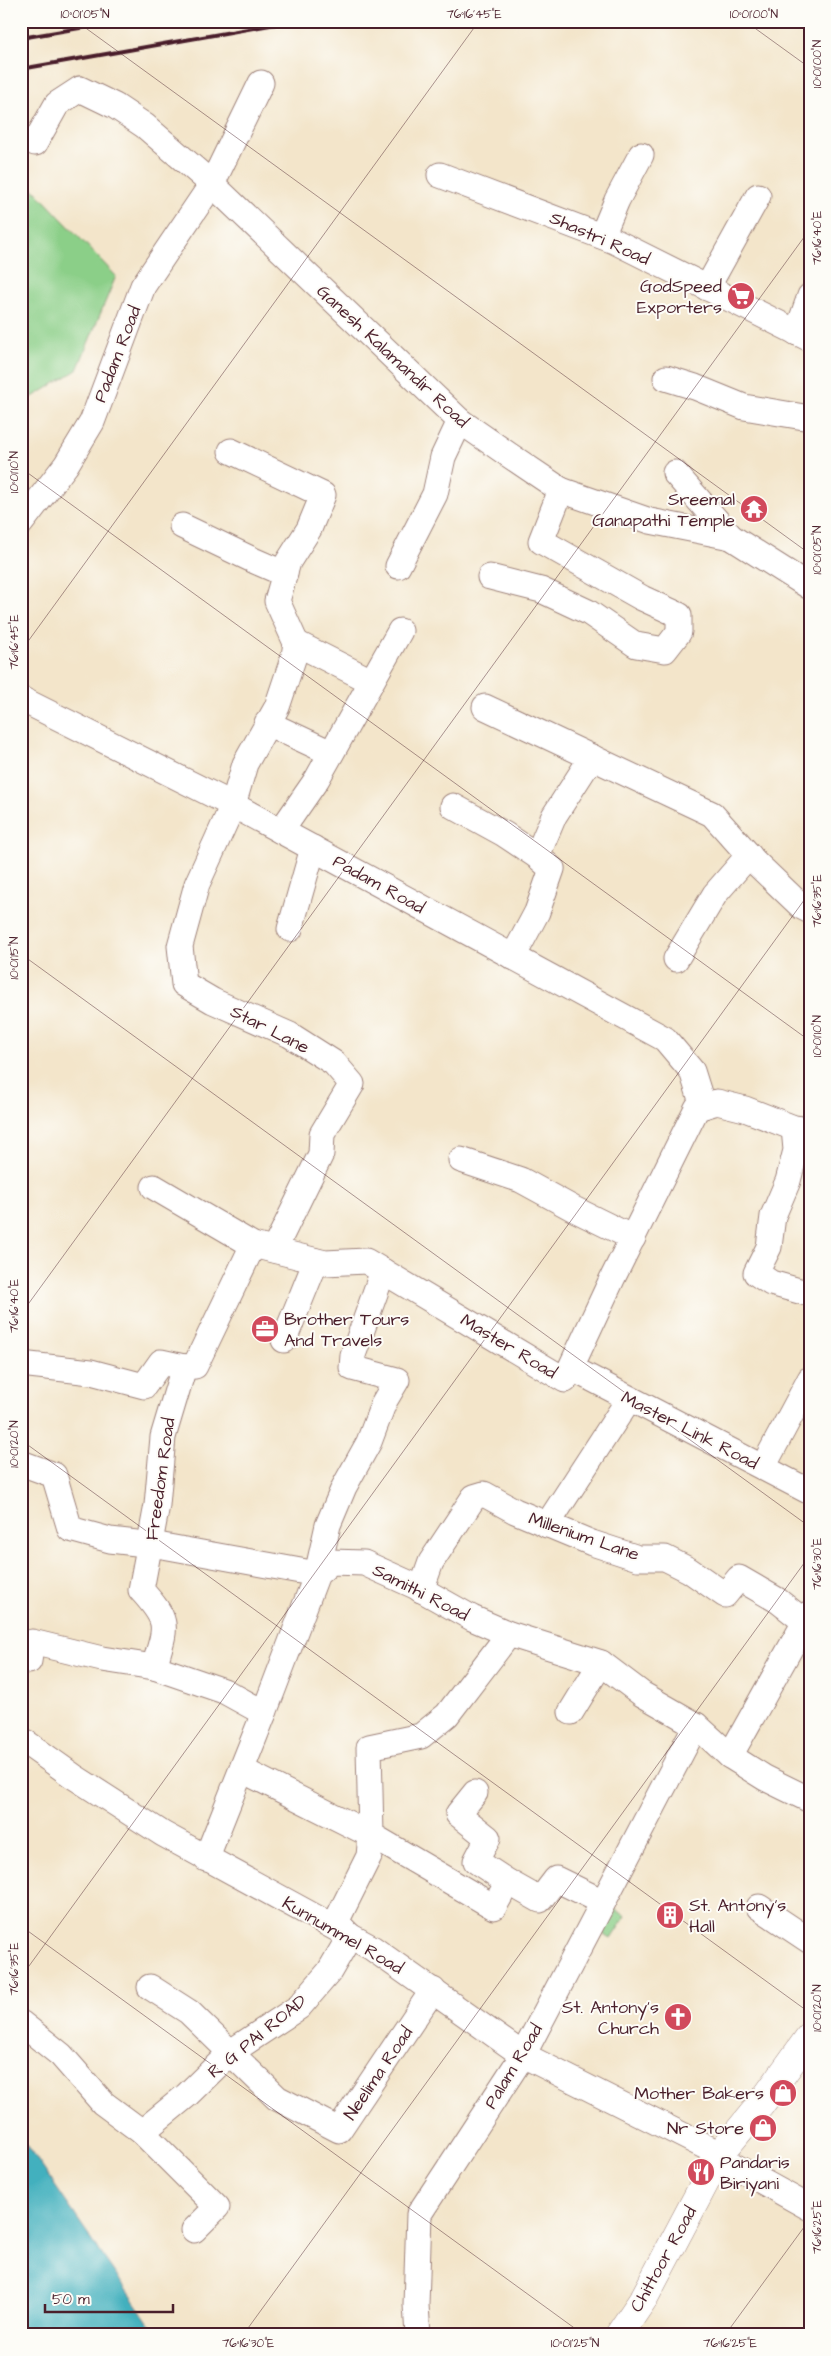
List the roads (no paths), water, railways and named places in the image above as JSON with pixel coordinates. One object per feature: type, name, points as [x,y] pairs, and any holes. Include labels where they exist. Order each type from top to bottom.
[{"type":"main road","name":"Chittoor Road","points":[[619,2335],[644,2298],[719,2156],[761,2104],[810,2036]]},
{"type":"street","name":"Padam Road","points":[[21,523],[66,465],[92,422],[143,286],[212,184],[261,83]]},
{"type":"street","name":"Ganesh Kalamandir Road","points":[[35,142],[57,104],[80,89],[116,106],[145,126],[212,184],[460,421],[561,490],[650,521],[731,537],[810,587]]},
{"type":"street","points":[[602,236],[641,155]]},
{"type":"street","name":"Shastri Road","points":[[440,175],[602,236],[803,336]]},
{"type":"street","points":[[707,288],[758,196]]},
{"type":"street","points":[[803,336],[810,296]]},
{"type":"street","points":[[666,378],[695,387],[744,407],[809,427]]},
{"type":"street","points":[[398,566],[435,494],[443,457],[460,421]]},
{"type":"street","points":[[232,451],[323,495],[309,529],[288,562],[277,601],[296,643],[294,656],[277,707],[245,764],[233,805]]},
{"type":"street","points":[[674,473],[731,537]]},
{"type":"street","points":[[490,577],[540,590],[588,612],[636,645],[665,650],[680,632],[679,615],[642,598],[541,540],[561,490]]},
{"type":"street","points":[[182,526],[285,574]]},
{"type":"street","points":[[281,831],[317,779],[400,631]]},
{"type":"street","points":[[296,643],[372,681]]},
{"type":"street","name":"Padam Road","points":[[21,700],[233,805],[665,1039],[692,1071],[703,1106]]},
{"type":"street","points":[[485,707],[712,814],[749,855],[802,907],[810,911]]},
{"type":"street","points":[[268,723],[331,753]]},
{"type":"street","points":[[537,856],[554,816],[592,757]]},
{"type":"street","name":"Star Lane","points":[[233,805],[197,884],[180,946],[184,984],[213,1001],[290,1035],[334,1063],[352,1084],[322,1134],[320,1154],[263,1247]]},
{"type":"street","points":[[453,806],[504,834],[537,856],[552,869],[537,912],[513,957]]},
{"type":"street","points":[[290,929],[313,848]]},
{"type":"street","points":[[676,959],[715,894],[749,855]]},
{"type":"street","points":[[703,1106],[717,1102],[726,1104],[802,1129],[788,1181],[773,1216],[769,1247],[756,1273],[771,1283],[810,1294]]},
{"type":"street","name":"Master Road","points":[[154,1187],[263,1247],[325,1263],[366,1261],[566,1380],[697,1108],[703,1106]]},
{"type":"street","points":[[461,1160],[521,1180],[633,1238]]},
{"type":"street","points":[[21,1364],[92,1372],[144,1386],[161,1362],[195,1366],[263,1247]]},
{"type":"street","points":[[284,1340],[316,1261]]},
{"type":"street","points":[[206,1859],[264,1713],[316,1574],[331,1518],[344,1487],[368,1442],[384,1402],[397,1380],[352,1368],[353,1355],[383,1271]]},
{"type":"street","name":"Freedom Road","points":[[154,1667],[165,1630],[158,1609],[141,1590],[151,1545],[162,1462],[163,1437],[184,1366]]},
{"type":"street","name":"Master Link Road","points":[[571,1368],[810,1492]]},
{"type":"street","points":[[763,1467],[810,1379]]},
{"type":"street","points":[[547,1525],[629,1399]]},
{"type":"street","points":[[21,1463],[54,1476],[70,1528],[110,1540],[151,1545],[316,1574]]},
{"type":"street","name":"Millenium Lane","points":[[421,1590],[431,1562],[474,1497],[484,1494],[515,1511],[547,1525],[638,1558],[665,1558],[689,1570],[725,1595],[739,1578],[807,1617]]},
{"type":"street","name":"Samithi Road","points":[[316,1574],[331,1562],[364,1563],[421,1590],[472,1618],[509,1634],[601,1663],[642,1694],[696,1725],[730,1756],[765,1778],[810,1800]]},
{"type":"street","points":[[730,1756],[807,1617]]},
{"type":"street","points":[[350,1936],[336,1922],[369,1856],[369,1747],[421,1736],[447,1715],[509,1634]]},
{"type":"street","points":[[21,1659],[29,1660],[32,1642],[102,1660],[154,1667],[224,1691],[264,1713]]},
{"type":"street","points":[[571,1712],[601,1663]]},
{"type":"street","name":"Palam Road","points":[[418,2335],[416,2305],[420,2214],[523,2055],[696,1725]]},
{"type":"street","name":"Kunnummel Road","points":[[21,1739],[73,1776],[206,1859],[372,1948],[523,2055],[719,2156],[810,2208]]},
{"type":"street","points":[[242,1770],[370,1835],[494,1907],[508,1882]]},
{"type":"street","points":[[475,1793],[458,1814],[488,1838],[476,1861],[540,1900],[556,1879],[603,1902]]},
{"type":"street","points":[[760,1907],[810,1941]]},
{"type":"street","name":"R G PAI ROAD","points":[[142,2132],[187,2095],[231,2052],[299,2007],[329,1972],[350,1936]]},
{"type":"street","name":"Neelima Road","points":[[150,1987],[189,2012],[277,2098],[339,2130],[433,1990]]},
{"type":"street","points":[[21,2023],[61,2055],[103,2103],[142,2132],[217,2207],[194,2230]]},
{"type":"water","points":[[21,2136],[157,2335],[21,2335]]},
{"type":"railway","points":[[21,38],[121,21]]},
{"type":"railway","points":[[21,69],[293,21]]},
{"type":"place","name":"GodSpeed Exporters","points":[[741,296]]},
{"type":"place","name":"Sreemal Ganapathi Temple","points":[[754,509]]},
{"type":"place","name":"Brother Tours And Travels","points":[[265,1329]]},
{"type":"place","name":"St. Antony's Hall","points":[[670,1915]]},
{"type":"place","name":"St. Antony's Church","points":[[678,2017]]},
{"type":"place","name":"Mother Bakers","points":[[783,2093]]},
{"type":"place","name":"Nr Store","points":[[763,2128]]},
{"type":"place","name":"Pandaris Biriyani","points":[[701,2172]]}]
